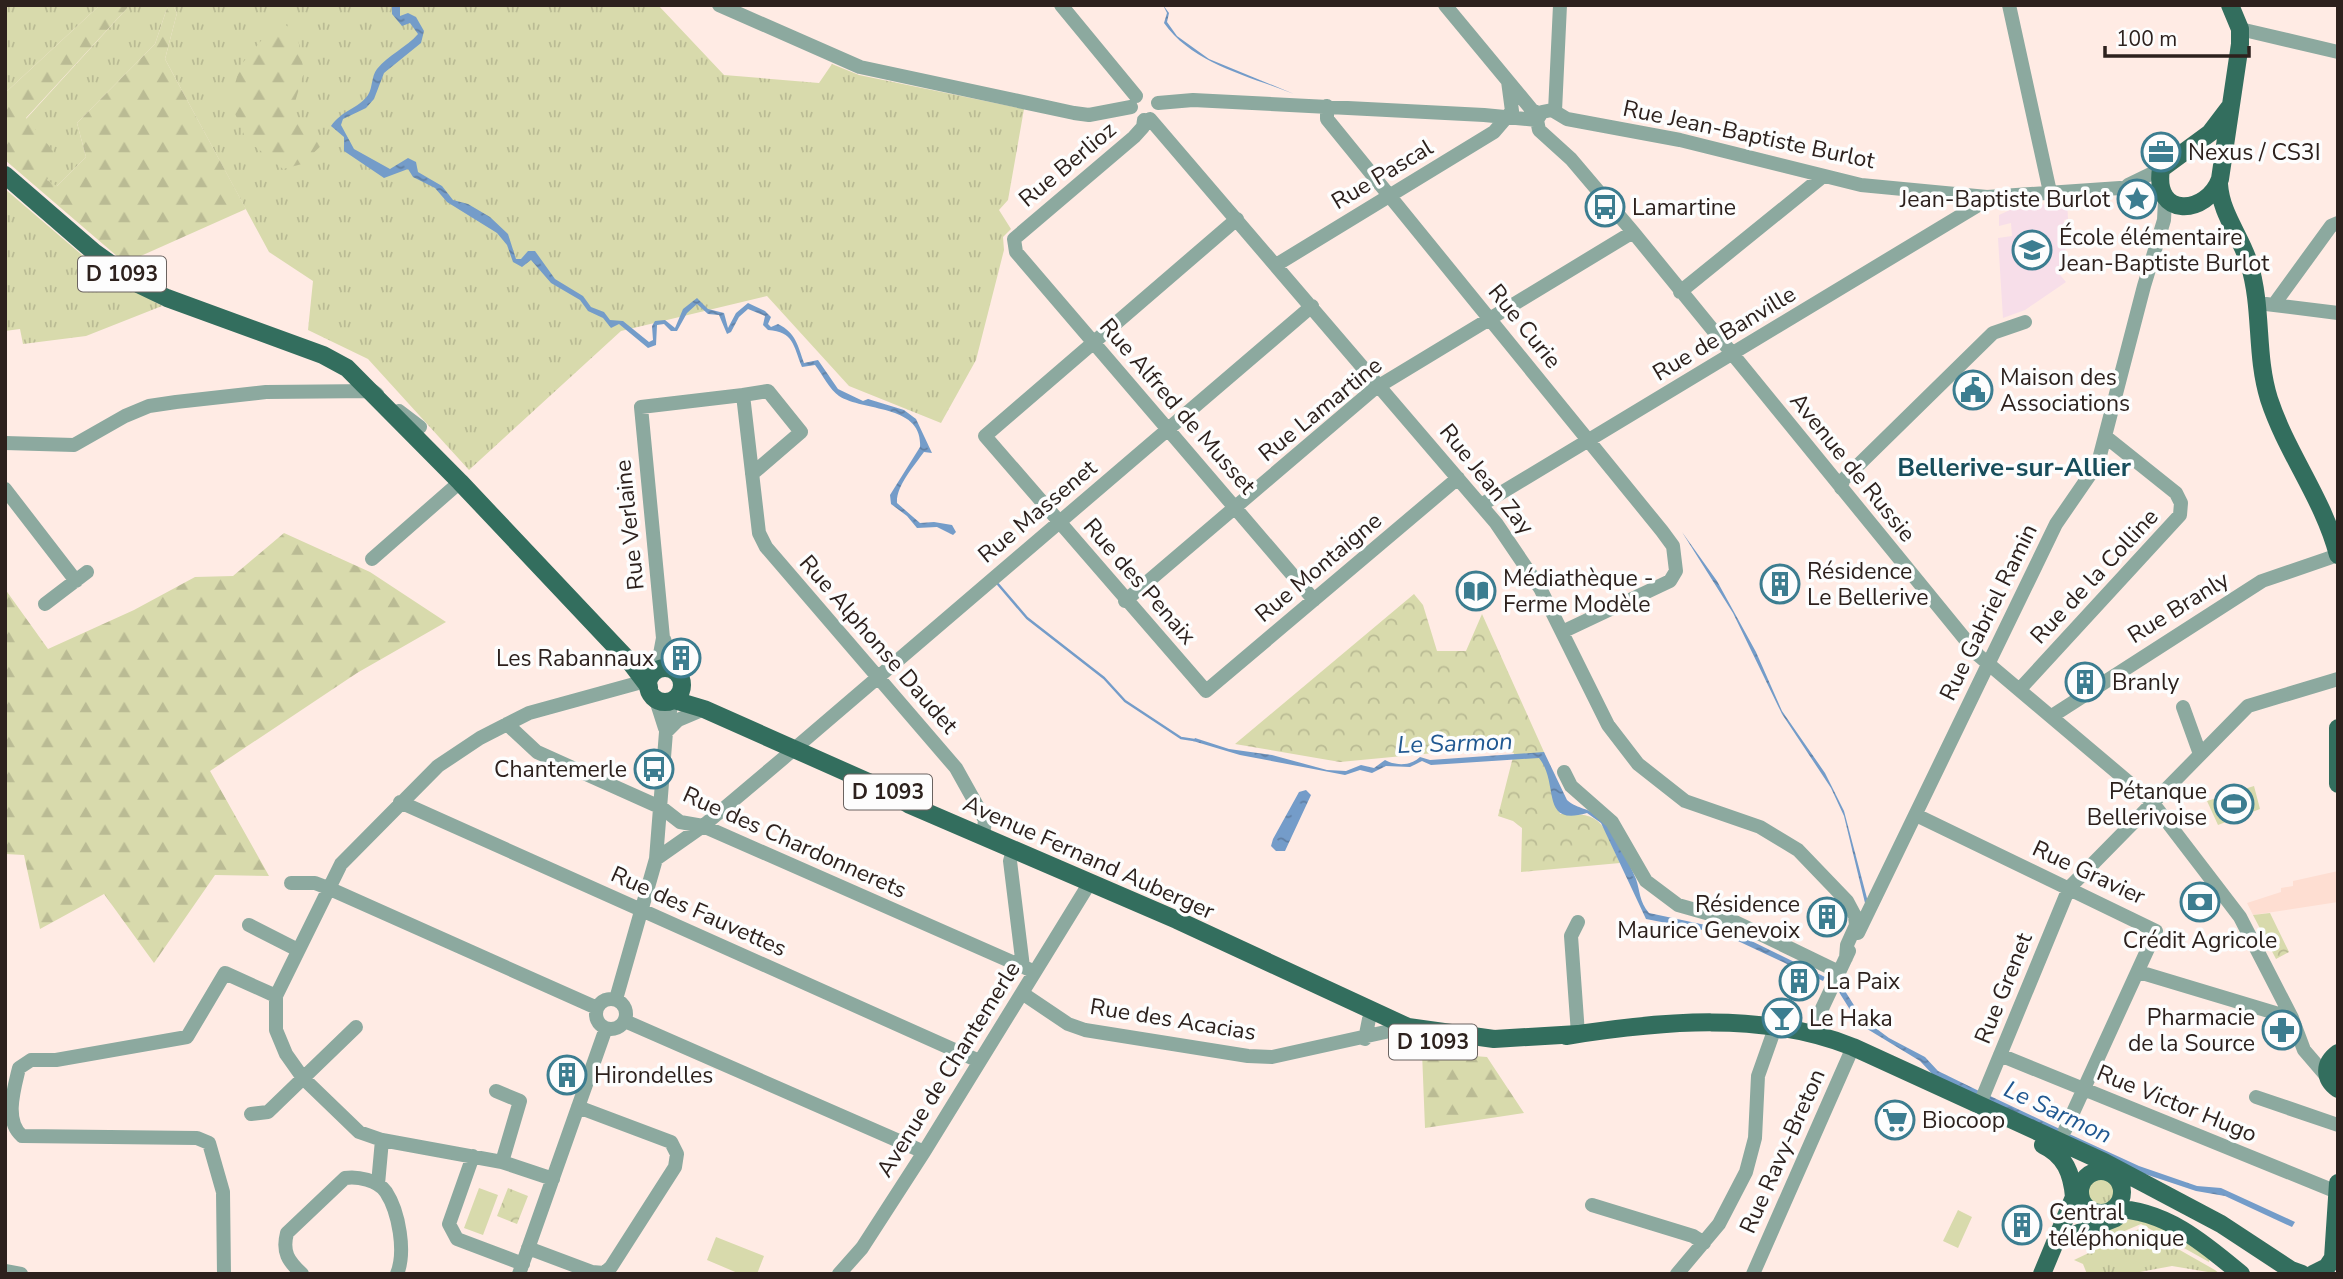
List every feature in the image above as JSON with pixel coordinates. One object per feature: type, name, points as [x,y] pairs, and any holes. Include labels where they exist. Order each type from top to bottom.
[{"type":"main road","points":[[2230,5],[2240,29],[2220,176],[2223,211],[2244,250],[2267,304],[2260,355],[2269,398],[2290,449],[2321,503],[2338,555]]},
{"type":"main road","points":[[2187,149],[2211,154],[2220,176],[2212,193],[2188,206],[2175,206],[2164,198],[2158,185],[2161,169],[2187,149],[2210,133],[2229,108]]},
{"type":"main road","name":"D 1093","points":[[5,175],[94,252],[140,285],[167,298],[263,331],[337,352],[372,378],[420,427],[443,452],[460,481]]},
{"type":"main road","name":"D 1093","points":[[263,331],[347,368],[373,391],[630,662]]},
{"type":"main road","name":"Avenue Fernand Auberger","points":[[630,662],[661,687],[792,751],[884,789],[910,805],[1089,884],[1200,930],[1400,1029]]},
{"type":"main road","points":[[2338,729],[2338,784]]},
{"type":"main road","name":"Avenue Fernand Auberger","points":[[1302,980],[1369,1019],[1400,1029],[1494,1039],[1578,1034],[1686,1022],[1775,1028]]},
{"type":"main road","name":"D 1093","points":[[1775,1028],[1811,1032],[1853,1047],[1982,1100],[2034,1132],[2064,1137],[2110,1170],[2168,1196],[2291,1270],[2303,1274]]},
{"type":"main road","points":[[2334,1088],[2327,1068],[2335,1056]]},
{"type":"main road","points":[[2034,1132],[2037,1142],[2055,1151],[2066,1163],[2085,1206],[2105,1211],[2136,1209],[2155,1215],[2171,1222],[2241,1274]]},
{"type":"main road","points":[[2064,1137],[2079,1191]]},
{"type":"main road","points":[[2042,1274],[2079,1191],[2090,1173],[2110,1170],[2122,1189],[2105,1211],[2076,1234],[2054,1274]]},
{"type":"main road","points":[[2303,1274],[2312,1274],[2327,1267],[2333,1258],[2338,1183]]},
{"type":"main road","points":[[2076,1234],[2104,1220],[2155,1215]]},
{"type":"main road","points":[[2268,1254],[2302,1264],[2314,1264],[2333,1250]]},
{"type":"street","points":[[719,5],[860,67],[1089,115],[1133,102],[1150,94],[1158,103],[1158,111],[1147,120],[1133,114],[1133,102],[1061,5]]},
{"type":"street","points":[[1445,5],[1538,117],[1538,130],[1556,124]]},
{"type":"street","points":[[1556,124],[1560,5]]},
{"type":"street","points":[[2009,5],[2050,192]]},
{"type":"street","points":[[2240,29],[2338,52]]},
{"type":"street","points":[[1506,116],[1512,111],[1513,102],[1508,81]]},
{"type":"street","points":[[1158,103],[1193,100],[1538,117],[1545,111],[1556,124]]},
{"type":"street","name":"Rue Curie","points":[[1327,106],[1327,119],[1591,441],[1673,546],[1676,572],[1672,578],[1644,595],[1562,632]]},
{"type":"street","name":"Rue Pascal","points":[[1276,265],[1494,132],[1506,116]]},
{"type":"street","name":"Rue Jean Zay","points":[[1147,120],[1237,219],[1481,505],[1534,579],[1608,725],[1638,764],[1662,786],[1685,801],[1778,836],[1798,850],[1846,901],[1869,911]]},
{"type":"street","name":"Rue Berlioz","points":[[1014,239],[1134,137],[1147,120]]},
{"type":"street","name":"Rue Jean-Baptiste Burlot","points":[[1556,124],[1579,122],[1680,140],[1861,185],[1987,197],[2120,188],[2146,190],[2164,198]]},
{"type":"street","name":"Avenue de Russie","points":[[1556,124],[1571,159],[1978,655],[2152,802],[2235,909],[2292,1018],[2311,1061],[2334,1088]]},
{"type":"street","name":"Rue Jean-Baptiste Burlot","points":[[2120,188],[2144,180],[2161,169]]},
{"type":"street","points":[[1680,292],[1822,177]]},
{"type":"street","name":"Rue de Banville","points":[[1481,505],[1591,441],[1985,201],[1987,197]]},
{"type":"street","name":"Rue Gabriel Ramin","points":[[1811,1032],[2056,524],[2089,478],[2106,437],[2144,286],[2164,220],[2164,198]]},
{"type":"street","points":[[1093,342],[1237,219]]},
{"type":"street","points":[[2267,304],[2331,226],[2338,223]]},
{"type":"street","name":"Rue Lamartine","points":[[1125,601],[1380,385],[1633,232]]},
{"type":"street","name":"Rue Alfred de Musset","points":[[1014,239],[1016,252],[1314,600]]},
{"type":"street","points":[[2267,304],[2338,313]]},
{"type":"street","name":"Rue Massenet","points":[[656,859],[703,826],[792,751],[1312,306]]},
{"type":"street","points":[[1841,488],[1843,480],[1993,333],[2025,322]]},
{"type":"street","name":"Rue des Penaix","points":[[1093,342],[985,436],[1125,601],[1206,691]]},
{"type":"street","points":[[5,443],[74,445],[125,416],[149,407],[266,392],[373,391],[420,427]]},
{"type":"street","points":[[743,395],[768,391],[801,432],[752,474]]},
{"type":"street","name":"Rue Verlaine","points":[[616,999],[656,859],[666,733],[661,687],[663,638],[640,407],[743,395]]},
{"type":"street","name":"Rue Alphonse Daudet","points":[[743,395],[759,533],[766,547],[956,768],[985,820],[983,836]]},
{"type":"street","name":"Rue de la Colline","points":[[2020,689],[2180,515],[2181,503],[2176,493],[2106,437]]},
{"type":"street","name":"Rue Montaigne","points":[[1206,691],[1458,478]]},
{"type":"street","points":[[372,559],[460,481]]},
{"type":"street","points":[[5,489],[82,577],[45,604]]},
{"type":"street","name":"Rue Branly","points":[[2052,716],[2262,580],[2338,555]]},
{"type":"street","points":[[624,687],[630,662]]},
{"type":"street","points":[[2069,888],[2248,706],[2338,679]]},
{"type":"street","points":[[553,1179],[502,1162],[382,1140],[359,1132],[303,1078],[286,1054],[276,1030],[276,996],[341,863],[438,766],[508,724],[573,699],[624,687],[661,687]]},
{"type":"street","points":[[2183,707],[2200,754]]},
{"type":"street","points":[[666,733],[678,720],[704,709]]},
{"type":"street","name":"Rue des Chardonnerets","points":[[508,724],[537,752],[662,808],[680,822],[703,826],[1029,969]]},
{"type":"street","points":[[1564,772],[1581,797],[1612,822],[1646,881],[1678,905],[1731,920],[1839,972]]},
{"type":"street","name":"Rue des Fauvettes","points":[[400,802],[979,1061]]},
{"type":"street","name":"Rue Gravier","points":[[1916,815],[2153,928],[2156,935],[2064,1137]]},
{"type":"street","points":[[1013,850],[1010,861],[1029,969]]},
{"type":"street","points":[[290,883],[315,883],[328,888],[597,1008]]},
{"type":"street","name":"Avenue de Chantemerle","points":[[839,1274],[862,1248],[924,1152],[1022,993],[1029,969],[1089,884]]},
{"type":"street","name":"Rue Grenet","points":[[1982,1100],[2069,888]]},
{"type":"street","points":[[1846,901],[1855,916],[1856,925],[1847,945],[1846,958]]},
{"type":"street","points":[[1578,922],[1571,936],[1578,1034]]},
{"type":"street","points":[[249,925],[298,950]]},
{"type":"street","points":[[2139,972],[2292,1018]]},
{"type":"street","points":[[224,1274],[223,1192],[209,1143],[197,1138],[22,1136],[13,1128],[16,1080],[19,1068],[31,1060],[56,1060],[187,1037],[225,973],[276,996]]},
{"type":"street","name":"Rue des Acacias","points":[[1022,993],[1068,1024],[1085,1030],[1248,1056],[1291,1055],[1400,1029]]},
{"type":"street","points":[[607,999],[616,999],[626,1010],[625,1021],[615,1028],[606,1028],[598,1022],[597,1008],[607,999]]},
{"type":"street","name":"Avenue de Russie","points":[[2292,1018],[2315,1052],[2335,1056]]},
{"type":"street","points":[[1365,1039],[1369,1019]]},
{"type":"street","points":[[625,1021],[924,1152]]},
{"type":"street","points":[[251,1114],[268,1112],[356,1027]]},
{"type":"street","points":[[473,1156],[449,1224],[457,1239],[521,1269],[606,1028]]},
{"type":"street","points":[[1681,1273],[1734,1198],[1751,1159],[1758,1076],[1775,1028]]},
{"type":"street","name":"Rue Ravy-Breton","points":[[1753,1274],[1853,1047]]},
{"type":"street","name":"Rue Victor Hugo","points":[[2000,1055],[2337,1192]]},
{"type":"street","points":[[496,1091],[520,1101],[502,1162]]},
{"type":"street","points":[[2256,1097],[2338,1125]]},
{"type":"street","points":[[528,1248],[592,1272],[604,1273],[611,1267],[675,1167],[677,1154],[671,1142],[578,1107]]},
{"type":"street","points":[[378,1184],[382,1140]]},
{"type":"street","points":[[302,1274],[286,1257],[284,1245],[287,1233],[345,1178],[354,1177],[378,1184],[386,1192],[402,1243],[403,1255],[397,1274]]},
{"type":"street","points":[[1592,1205],[1693,1236],[1704,1243]]},
{"type":"street","points":[[5,1271],[21,1274]]},
{"type":"shaded area","name":"École élémentaire Jean-Baptiste Burlot","points":[[2067,200],[2068,219],[2064,220],[2066,263],[2056,270],[2066,282],[2025,310],[2003,318],[1998,238],[2012,236],[2011,223],[1999,226],[1999,215],[2010,210],[2010,203],[2018,203],[2019,206],[2053,204],[2054,201]]},
{"type":"shaded area","points":[[2338,871],[2338,902],[2253,915],[2247,903],[2281,892],[2281,888],[2293,886],[2293,881]]},
{"type":"green space","points":[[5,5],[100,5],[5,93]]},
{"type":"green space","points":[[100,5],[130,5],[26,118],[59,158],[47,180],[57,186],[86,157],[77,123],[155,44],[168,5],[173,5],[177,13],[165,59],[246,209],[125,263],[5,160],[5,93]]},
{"type":"green space","points":[[130,5],[168,5],[155,44],[77,123],[86,157],[56,187],[47,180],[26,119]]},
{"type":"green space","points":[[173,5],[658,5],[724,75],[819,83],[832,64],[859,75],[1024,109],[1008,200],[999,210],[1011,229],[1003,237],[1004,250],[976,360],[941,423],[849,386],[767,296],[621,331],[469,470],[368,359],[308,330],[313,281],[269,252],[165,59],[177,13]]},
{"type":"green space","points":[[280,18],[298,39],[304,72],[292,112],[326,141],[302,164],[283,169],[246,139],[230,102],[240,66]]},
{"type":"green space","points":[[5,189],[103,273],[162,306],[86,336],[23,344],[20,329],[5,331]]},
{"type":"green space","points":[[284,533],[370,572],[446,622],[357,673],[210,771],[269,876],[215,875],[154,963],[104,894],[40,929],[24,855],[5,854],[5,589],[48,649],[134,610],[195,577],[233,576]]},
{"type":"green space","points":[[1414,594],[1423,605],[1437,651],[1466,651],[1482,614],[1544,752],[1560,814],[1575,814],[1594,819],[1605,831],[1620,863],[1521,872],[1522,828],[1513,821],[1498,816],[1514,753],[1497,747],[1340,762],[1235,744]]},
{"type":"green space","name":"Pétanque Bellerivoise","points":[[2254,786],[2260,809],[2218,825],[2207,801]]},
{"type":"green space","points":[[2270,913],[2289,952],[2276,959],[2253,915]]},
{"type":"green space","points":[[1422,1052],[1487,1057],[1524,1113],[1425,1128]]},
{"type":"green space","points":[[2101,1176],[2112,1181],[2117,1192],[2112,1203],[2101,1208],[2090,1203],[2085,1192],[2090,1181]]},
{"type":"green space","points":[[479,1188],[498,1195],[483,1235],[464,1228]]},
{"type":"green space","points":[[508,1188],[528,1196],[517,1224],[497,1216]]},
{"type":"green space","points":[[1958,1210],[1972,1217],[1958,1248],[1943,1241]]},
{"type":"green space","points":[[2132,1219],[2167,1228],[2210,1258],[2209,1262],[2141,1224],[2108,1238],[2103,1224]]},
{"type":"green space","points":[[2141,1228],[2220,1274],[2172,1266],[2129,1274],[2087,1274],[2083,1264],[2074,1260]]},
{"type":"green space","points":[[716,1237],[764,1256],[757,1274],[740,1274],[707,1260]]},
{"type":"water","points":[[392,5],[400,5],[400,16],[408,13],[416,17],[424,31],[421,43],[384,73],[374,99],[366,108],[343,119],[341,125],[354,149],[390,169],[408,158],[416,162],[418,172],[442,186],[453,200],[468,204],[490,217],[508,234],[516,259],[521,259],[528,251],[535,251],[555,279],[583,296],[591,307],[604,312],[610,320],[623,321],[649,342],[653,340],[652,326],[655,321],[665,320],[675,328],[683,309],[697,298],[708,309],[724,313],[728,328],[736,313],[748,303],[765,311],[771,317],[768,324],[771,327],[778,324],[793,336],[804,363],[818,360],[838,389],[863,401],[868,399],[904,410],[916,419],[932,453],[924,452],[911,470],[899,490],[897,503],[920,523],[952,525],[956,532],[953,535],[937,527],[917,528],[891,504],[890,495],[920,447],[918,433],[912,423],[890,411],[839,396],[815,365],[802,367],[788,337],[768,330],[763,325],[765,316],[748,309],[727,334],[719,315],[708,314],[697,304],[687,313],[677,331],[671,331],[664,324],[657,325],[656,345],[648,348],[619,324],[611,328],[603,318],[588,311],[580,300],[551,283],[531,260],[522,267],[513,262],[507,245],[497,233],[447,202],[435,188],[413,177],[408,169],[384,178],[344,151],[344,137],[331,126],[368,95],[375,72],[381,64],[418,34],[410,23],[402,26],[392,14]]},
{"type":"water","points":[[1163,5],[1169,13],[1167,22],[1177,36],[1209,59],[1294,94],[1223,67],[1190,49],[1176,37],[1164,23],[1167,13]]},
{"type":"water","points":[[1682,532],[1717,581],[1756,652],[1782,711],[1825,773],[1844,811],[1868,902],[1865,903],[1844,816],[1831,788],[1782,714],[1733,613]]},
{"type":"water","points":[[1195,738],[1229,749],[1272,755],[1327,770],[1346,771],[1361,765],[1374,768],[1385,760],[1403,764],[1420,757],[1430,760],[1544,752],[1567,800],[1599,816],[1613,833],[1630,865],[1649,913],[1729,930],[1825,977],[1823,981],[1723,934],[1646,919],[1601,823],[1587,813],[1572,816],[1562,814],[1556,809],[1545,768],[1539,758],[1431,765],[1422,761],[1410,767],[1386,766],[1372,773],[1360,770],[1345,775],[1240,755],[1193,741]]},
{"type":"water","points":[[1306,790],[1311,795],[1285,851],[1276,851],[1271,846],[1273,839],[1299,792]]},
{"type":"water","points":[[1840,983],[1862,1018],[1889,1038],[1925,1057],[1938,1071],[1979,1091],[1977,1096],[1936,1078],[1920,1061],[1859,1024],[1837,989]]},
{"type":"water","points":[[1988,1095],[2064,1131],[2061,1136],[1986,1100]]},
{"type":"water","points":[[2065,1132],[2139,1166],[2197,1186],[2221,1188],[2295,1222],[2292,1227],[2225,1196],[2196,1191],[2139,1172],[2063,1137]]},
{"type":"waterway","name":"Le Sarmon","points":[[997,583],[1027,618],[1104,678],[1125,701],[1181,738],[1194,740]]},
{"type":"place","name":"Nexus / CS3I","points":[[2161,152]]},
{"type":"place","name":"Jean-Baptiste Burlot","points":[[2137,199]]},
{"type":"place","name":"Lamartine","points":[[1605,207]]},
{"type":"place","name":"École élémentaire Jean-Baptiste Burlot","points":[[2032,250]]},
{"type":"place","name":"Maison des Associations","points":[[1973,390]]},
{"type":"place","name":"Résidence Le Bellerive","points":[[1780,584]]},
{"type":"place","name":"Médiathèque - Ferme Modèle","points":[[1476,591]]},
{"type":"place","name":"Les Rabannaux","points":[[681,658]]},
{"type":"place","name":"Branly","points":[[2085,682]]},
{"type":"place","name":"Chantemerle","points":[[654,769]]},
{"type":"place","name":"Pétanque Bellerivoise","points":[[2234,804]]},
{"type":"place","name":"Crédit Agricole","points":[[2200,902]]},
{"type":"place","name":"Résidence Maurice Genevoix","points":[[1827,917]]},
{"type":"place","name":"La Paix","points":[[1799,981]]},
{"type":"place","name":"Le Haka","points":[[1782,1018]]},
{"type":"place","name":"Pharmacie de la Source","points":[[2282,1030]]},
{"type":"place","name":"Hirondelles","points":[[567,1075]]},
{"type":"place","name":"Biocoop","points":[[1895,1120]]},
{"type":"place","name":"Central téléphonique","points":[[2022,1225]]},
{"type":"district","name":"Bellerive-sur-Allier","points":[[2014,467]]}]
